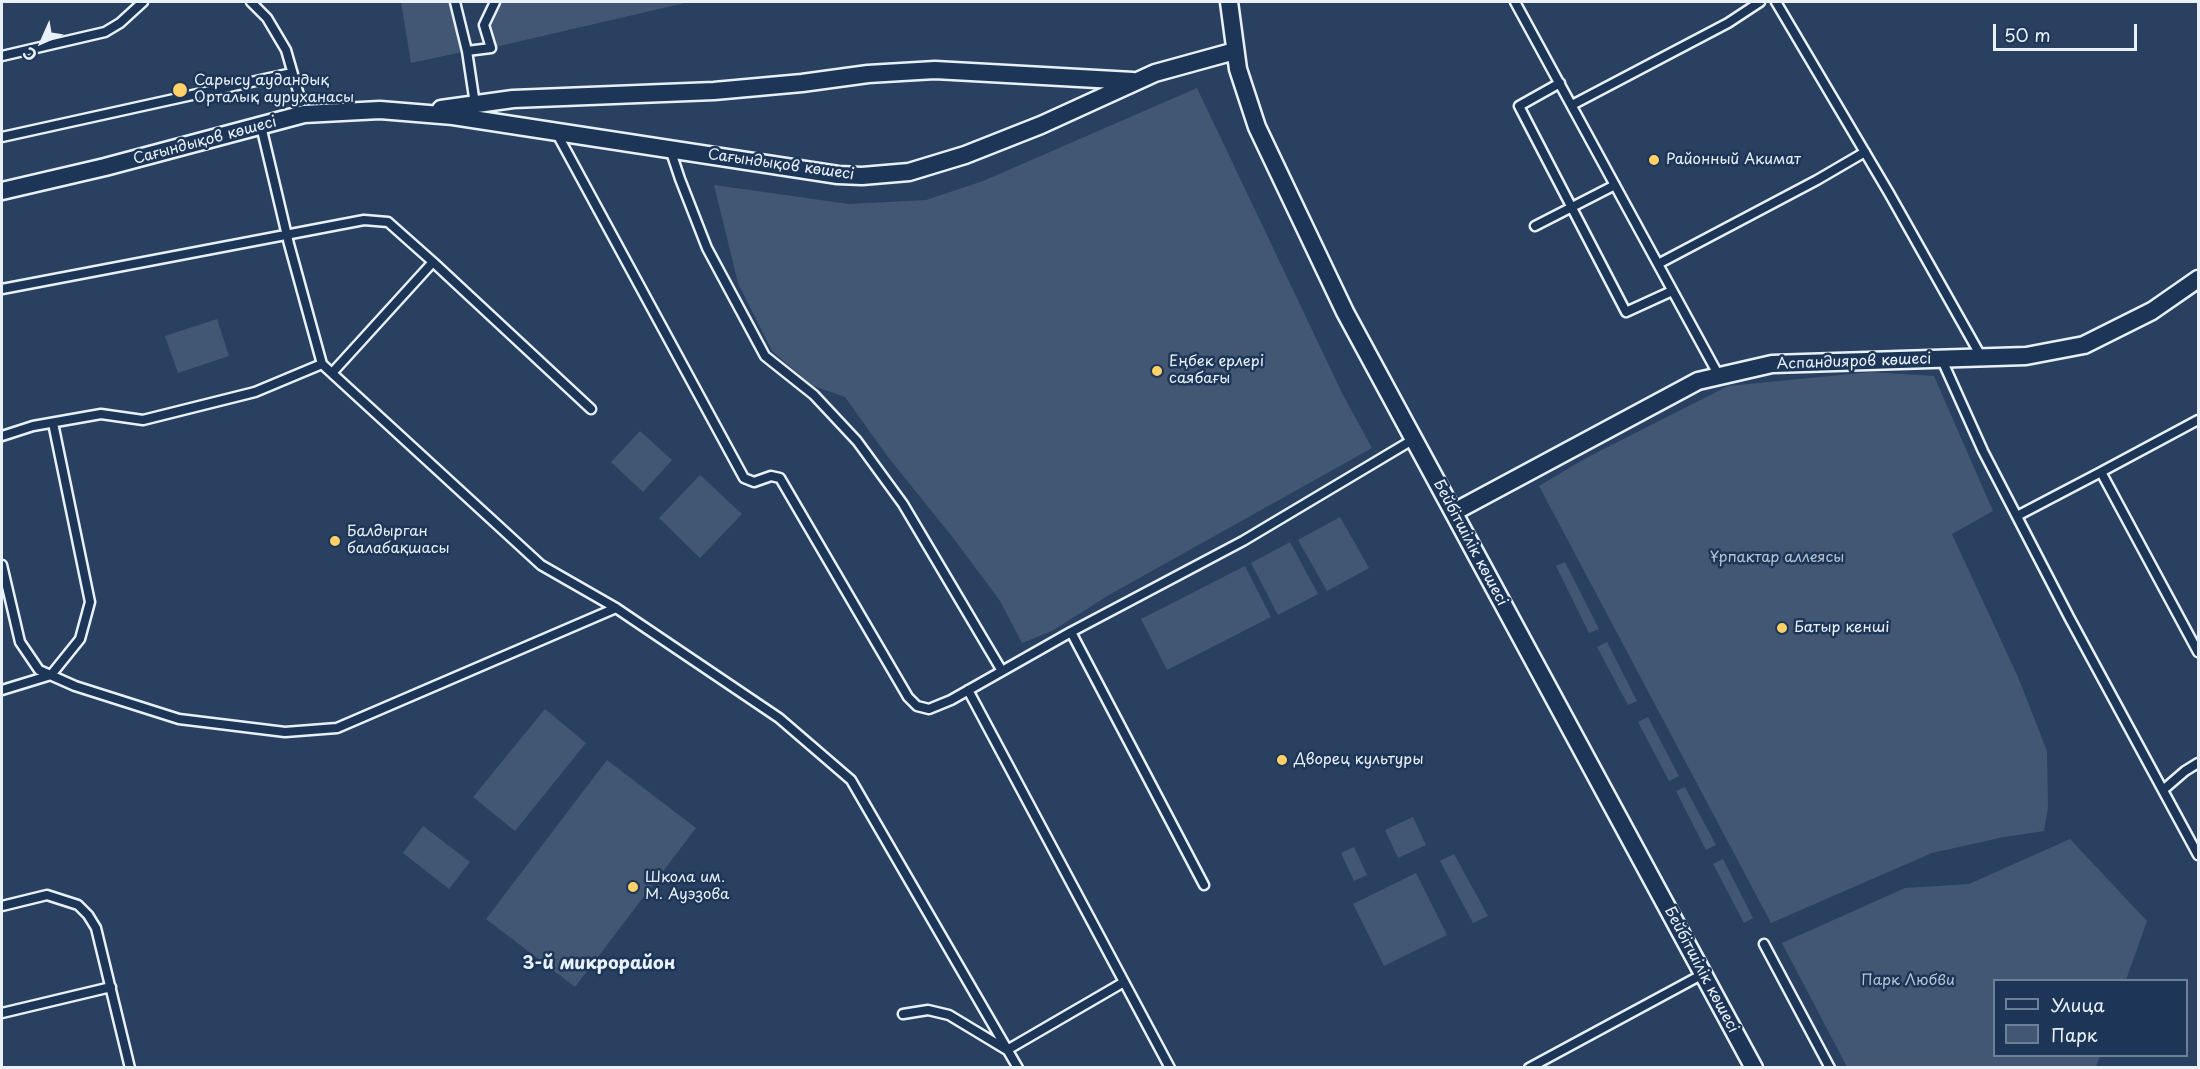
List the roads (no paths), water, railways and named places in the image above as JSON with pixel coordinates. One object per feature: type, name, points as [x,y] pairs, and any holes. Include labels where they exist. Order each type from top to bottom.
[{"type":"street","name":"Бейбітшілік көшесі","points":[[1229,2],[1238,69],[1257,127],[1345,312],[1754,1068]]},
{"type":"street","name":"Сағындықов көшесі","points":[[2,191],[105,167],[304,114],[380,110],[453,116],[838,175],[862,176],[909,172],[965,155],[1030,129],[1137,81],[1181,65],[1235,51]]},
{"type":"street","name":"Сағындықов көшесі","points":[[410,113],[513,99],[714,91],[868,74],[935,70],[1137,81]]},
{"type":"street","name":"Аспандияров көшесі","points":[[1454,513],[1698,381],[1772,364],[2026,356],[2084,345],[2151,311],[2199,279]]},
{"type":"lane","points":[[2,56],[105,32],[120,24],[143,2]]},
{"type":"lane","points":[[251,2],[267,18],[286,50],[301,102]]},
{"type":"lane","points":[[455,2],[468,51],[475,104]]},
{"type":"lane","points":[[468,51],[491,48],[484,25],[495,2]]},
{"type":"lane","points":[[1515,2],[1719,376]]},
{"type":"lane","points":[[1572,105],[1728,23],[1760,2]]},
{"type":"lane","points":[[1776,2],[1865,152],[1982,358]]},
{"type":"lane","points":[[2,137],[292,73]]},
{"type":"lane","points":[[1560,83],[1519,106],[1626,312],[1672,291]]},
{"type":"lane","points":[[261,126],[322,364],[541,566],[616,608],[779,718],[851,780],[1018,1068]]},
{"type":"lane","points":[[556,132],[744,478],[754,482],[771,476],[780,478],[908,698],[917,706],[929,709],[951,700],[1071,632],[1243,541],[1414,440]]},
{"type":"lane","points":[[670,149],[707,248],[765,356],[814,395],[857,441],[903,504],[1002,671]]},
{"type":"lane","points":[[1658,264],[1865,152]]},
{"type":"lane","points":[[1535,226],[1615,185]]},
{"type":"lane","points":[[2,289],[364,220],[388,222],[591,409]]},
{"type":"lane","points":[[332,373],[433,262]]},
{"type":"lane","points":[[1942,360],[1983,451],[2069,616],[2199,855]]},
{"type":"lane","points":[[2,436],[33,426],[101,414],[143,420],[255,392],[322,364]]},
{"type":"lane","points":[[2017,516],[2199,420]]},
{"type":"lane","points":[[2,690],[51,675],[80,639],[90,602],[53,423]]},
{"type":"lane","points":[[2101,472],[2199,652]]},
{"type":"lane","points":[[2,565],[20,642],[39,670],[75,686],[179,718],[285,732],[338,728],[616,608]]},
{"type":"lane","points":[[1071,632],[1204,885]]},
{"type":"lane","points":[[968,690],[1170,1068]]},
{"type":"lane","points":[[2163,790],[2185,771],[2199,763]]},
{"type":"lane","points":[[2,906],[47,895],[78,905],[96,928],[130,1068]]},
{"type":"lane","points":[[1764,944],[1830,1068]]},
{"type":"lane","points":[[1529,1068],[1703,974]]},
{"type":"lane","points":[[1007,1050],[1124,982]]},
{"type":"lane","points":[[2,1013],[111,987]]},
{"type":"lane","points":[[903,1014],[928,1010],[950,1016],[1007,1050]]},
{"type":"place","name":"Сарысу аудандық Орталық ауруханасы","points":[[180,90]]},
{"type":"place","name":"Районный Акимат","points":[[1654,160]]},
{"type":"place","name":"Еңбек ерлері саябағы","points":[[1157,371]]},
{"type":"place","name":"Балдырган балабақшасы","points":[[335,541]]},
{"type":"place","name":"Батыр кенші","points":[[1782,628]]},
{"type":"place","name":"Дворец культуры","points":[[1282,760]]},
{"type":"place","name":"Школа им. М. Ауэзова","points":[[633,887]]},
{"type":"district","name":"3-й микрорайон","points":[[599,964]]},
{"type":"park label","name":"Ұрпактар аллеясы","points":[[1777,558]]},
{"type":"park label","name":"Парк Любви","points":[[1908,981]]}]
